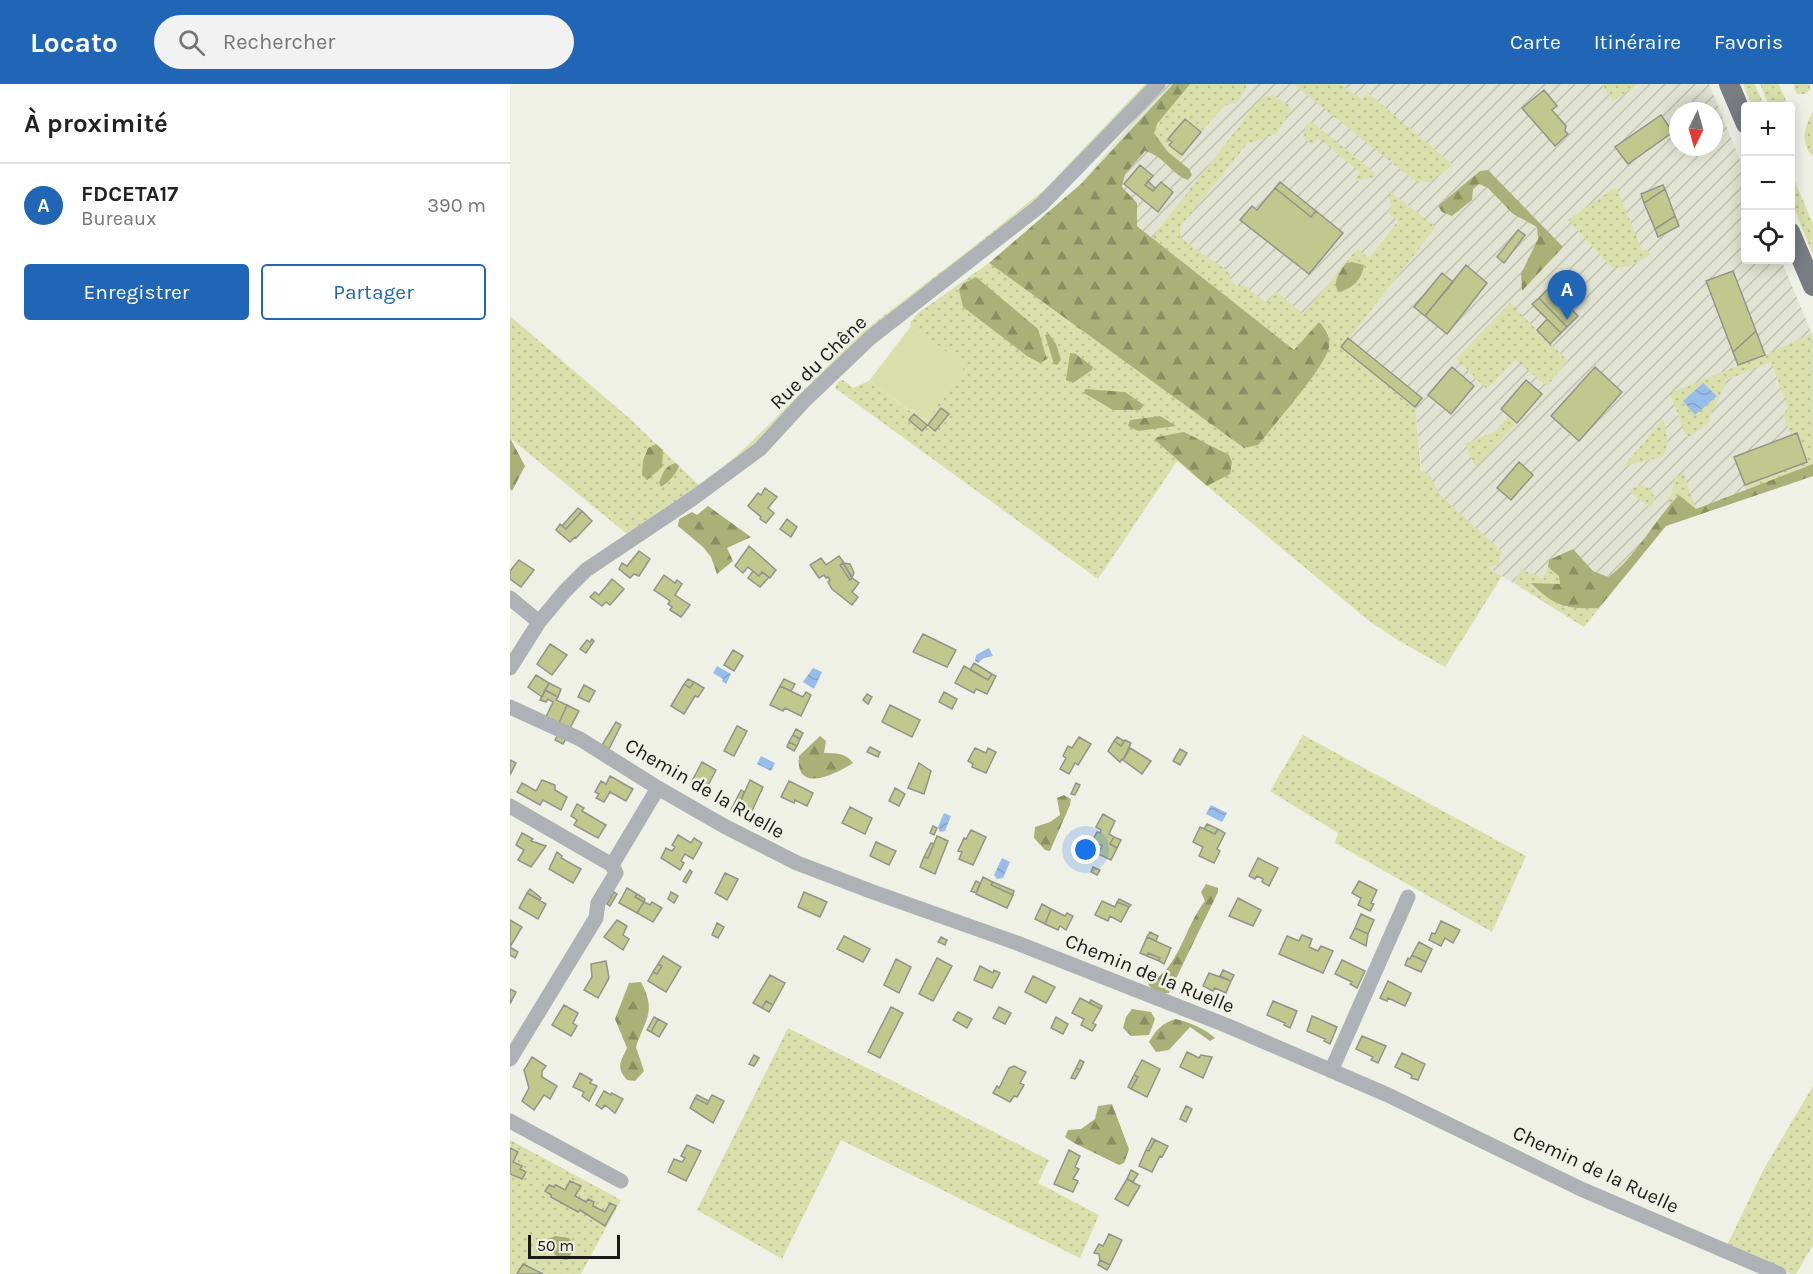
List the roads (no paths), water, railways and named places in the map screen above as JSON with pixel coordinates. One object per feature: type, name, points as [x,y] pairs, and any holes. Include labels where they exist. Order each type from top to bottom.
[{"type":"main road","points":[[1729,84],[1741,112]]},
{"type":"main road","points":[[1795,242],[1813,286]]},
{"type":"street","name":"Rue du Chêne","points":[[510,668],[539,622],[586,570],[692,499],[760,449],[806,400],[870,338],[1041,205],[1158,84]]},
{"type":"street","points":[[510,598],[539,622]]},
{"type":"street","name":"Chemin de la Ruelle","points":[[510,707],[580,739],[724,826],[797,862],[873,892],[1017,943],[1228,1026],[1459,1128],[1581,1189],[1779,1274]]},
{"type":"street","points":[[612,865],[658,788]]},
{"type":"street","points":[[510,806],[612,865],[616,873],[598,903],[596,918],[510,1059]]},
{"type":"street","points":[[1331,1071],[1408,897]]},
{"type":"street","points":[[510,1121],[621,1181]]},
{"type":"water","points":[[1703,383],[1717,396],[1695,415],[1683,401]]},
{"type":"water","points":[[989,648],[993,656],[984,658],[978,663],[975,661],[976,655]]},
{"type":"water","points":[[717,666],[731,674],[726,684],[722,681],[723,679],[713,673]]},
{"type":"water","points":[[813,668],[822,672],[814,689],[803,682]]},
{"type":"water","points":[[761,756],[775,763],[771,771],[757,764]]},
{"type":"water","points":[[1211,805],[1227,813],[1222,822],[1206,814]]},
{"type":"water","points":[[944,813],[951,816],[945,831],[940,832],[938,827]]},
{"type":"water","points":[[1002,858],[1010,862],[1003,878],[997,879],[994,875]]},
{"type":"place","name":"FDCETA17","points":[[1567,320]]}]
